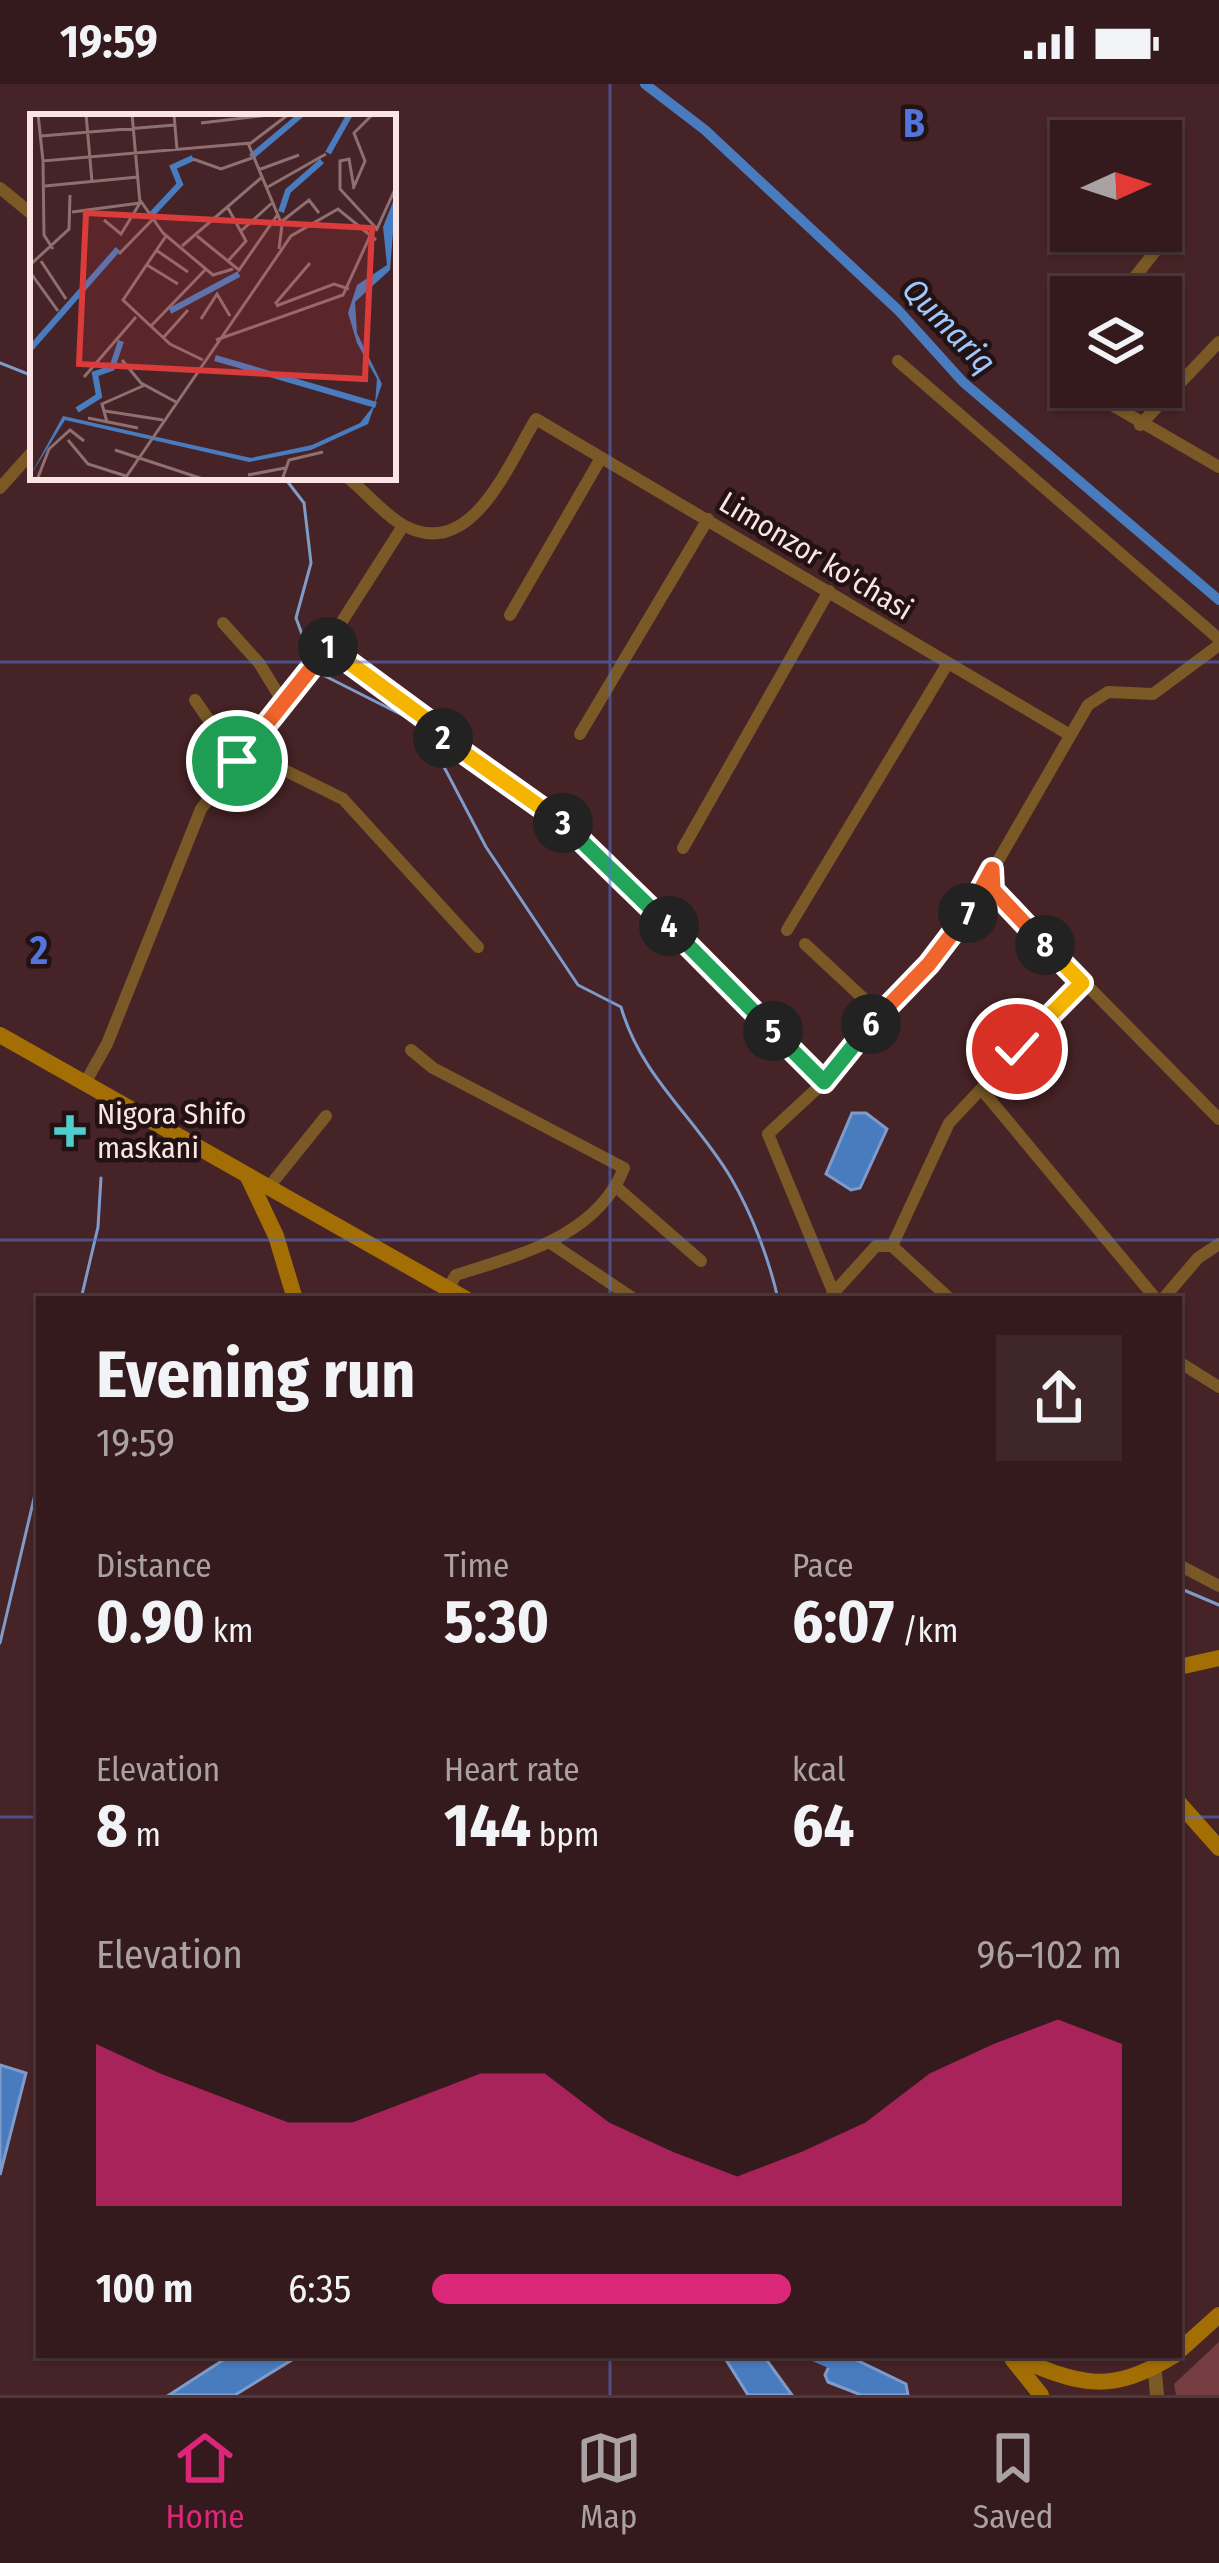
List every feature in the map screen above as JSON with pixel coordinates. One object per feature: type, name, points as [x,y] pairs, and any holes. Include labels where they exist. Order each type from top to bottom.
[{"type":"main road","points":[[0,1035],[461,1296]]},
{"type":"main road","points":[[247,1177],[276,1236],[294,1296]]},
{"type":"main road","points":[[276,1236],[294,1203]]},
{"type":"main road","points":[[1182,1675],[1210,1661]]},
{"type":"main road","points":[[1182,1806],[1219,1848]]},
{"type":"main road","points":[[1182,2348],[1219,2314]]},
{"type":"main road","points":[[1011,2358],[1041,2395]]},
{"type":"main road","points":[[1016,2358],[1101,2394]]},
{"type":"main road","points":[[1085,2395],[1130,2390],[1172,2358]]},
{"type":"main road","points":[[1141,2395],[1155,2373]]},
{"type":"street","points":[[0,188],[30,213]]},
{"type":"street","points":[[1136,276],[1155,252]]},
{"type":"street","points":[[1140,425],[1219,342]]},
{"type":"street","points":[[898,361],[1219,642],[1153,694],[1096,696],[961,925],[847,1048],[824,1082],[768,1134],[830,1294],[876,1246],[892,1246],[947,1296]]},
{"type":"street","points":[[1114,408],[1219,467]]},
{"type":"street","name":"Limonzor ko'chasi","points":[[404,526],[437,535],[461,528],[478,512],[536,419],[1070,735]]},
{"type":"street","points":[[0,488],[30,454]]},
{"type":"street","points":[[510,615],[601,458]]},
{"type":"street","points":[[85,1083],[107,1044],[200,809],[325,648],[404,526],[350,480]]},
{"type":"street","points":[[580,734],[708,519]]},
{"type":"street","points":[[683,848],[829,591]]},
{"type":"street","points":[[224,623],[260,663],[283,702]]},
{"type":"street","points":[[325,648],[430,722],[467,760],[563,824],[824,1082]]},
{"type":"street","points":[[787,930],[948,663]]},
{"type":"street","points":[[195,700],[242,756],[343,800],[478,947]]},
{"type":"street","points":[[992,869],[993,890],[1219,1119]]},
{"type":"street","points":[[805,944],[880,1014]]},
{"type":"street","points":[[892,1246],[949,1123],[1082,983]]},
{"type":"street","points":[[410,1049],[433,1068],[622,1163],[615,1186],[552,1244],[456,1275],[448,1288]]},
{"type":"street","points":[[982,1090],[1157,1296]]},
{"type":"street","points":[[268,1188],[326,1116]]},
{"type":"street","points":[[615,1186],[700,1261]]},
{"type":"street","points":[[552,1244],[630,1296]]},
{"type":"street","points":[[1163,1296],[1198,1258],[1219,1244]]},
{"type":"street","points":[[1182,1364],[1219,1387]]},
{"type":"street","points":[[1182,1567],[1219,1586]]},
{"type":"street","points":[[1155,2373],[1157,2395]]},
{"type":"shaded area","points":[[1219,2342],[1219,2395],[1176,2395],[1174,2384]]},
{"type":"water","points":[[852,1113],[866,1113],[887,1129],[860,1188],[851,1190],[826,1174]]},
{"type":"water","points":[[0,2065],[26,2073],[0,2175]]},
{"type":"water","points":[[226,2358],[295,2358],[235,2395],[169,2395]]},
{"type":"water","points":[[725,2358],[765,2358],[792,2395],[748,2395]]},
{"type":"water","points":[[833,2358],[852,2358],[906,2384],[908,2395],[861,2395],[828,2382],[825,2375]]},
{"type":"waterway","name":"Qumariq","points":[[645,84],[705,130],[898,310],[963,382],[1219,600]]},
{"type":"waterway","points":[[0,363],[30,375]]},
{"type":"waterway","points":[[286,480],[304,503],[311,563],[296,618],[310,656]]},
{"type":"waterway","points":[[315,671],[422,725],[486,847],[578,985],[621,1007],[655,1076],[731,1178],[759,1237],[777,1296]]},
{"type":"waterway","points":[[82,1296],[98,1227],[101,1178]]},
{"type":"waterway","points":[[0,1643],[36,1490]]},
{"type":"waterway","points":[[1182,1589],[1219,1605]]},
{"type":"waterway","points":[[818,2358],[829,2363]]},
{"type":"place","name":"Nigora Shifo maskani","points":[[70,1131]]},
{"type":"route","points":[[237,761],[326,646],[430,722],[467,760],[563,824],[824,1082],[847,1048],[961,925],[992,869],[993,890],[1082,983],[1017,1049]]}]
